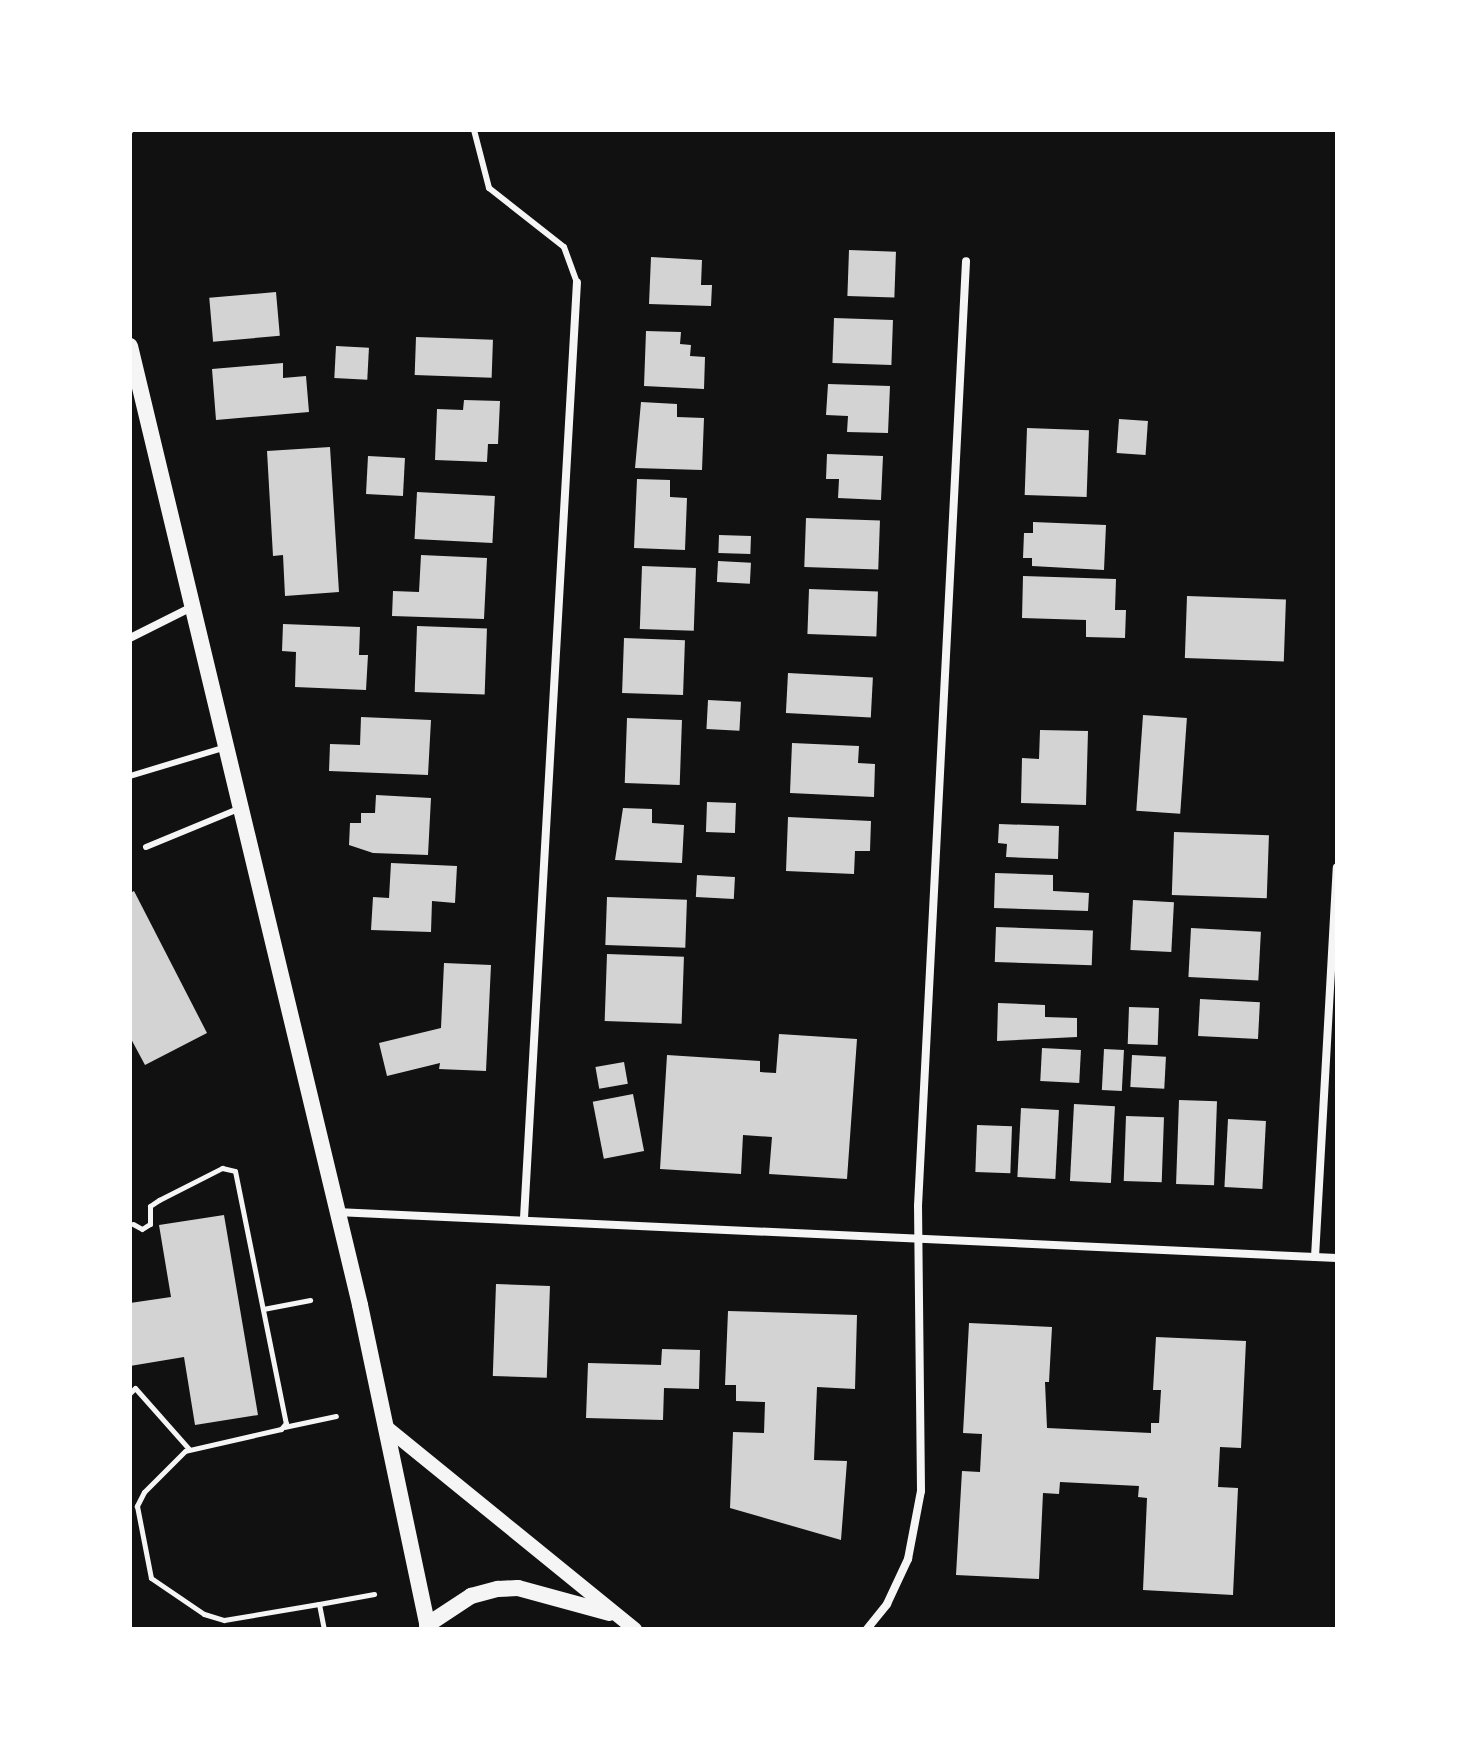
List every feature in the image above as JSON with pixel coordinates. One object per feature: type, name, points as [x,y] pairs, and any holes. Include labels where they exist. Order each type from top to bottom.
[{"type":"main road","points":[[130,346],[386,1427],[428,1627],[477,1593],[498,1589],[518,1588],[610,1613]]},
{"type":"street","points":[[867,1629],[887,1604],[908,1559],[921,1491],[918,1238],[966,261]]},
{"type":"street","points":[[524,1218],[577,282]]},
{"type":"street","points":[[130,638],[190,608]]},
{"type":"street","points":[[1315,1257],[1337,868]]},
{"type":"street","points":[[335,1212],[524,1218],[1337,1258]]},
{"type":"street","points":[[386,1427],[610,1613],[635,1629]]},
{"type":"lane","points":[[474,130],[489,188],[564,247],[577,282]]},
{"type":"lane","points":[[130,776],[226,747]]},
{"type":"lane","points":[[146,847],[241,808]]},
{"type":"path","points":[[133,1224],[145,1228],[150,1206],[232,1167],[263,1309],[284,1427]]},
{"type":"path","points":[[263,1309],[310,1300]]},
{"type":"path","points":[[130,1393],[135,1388],[189,1449]]},
{"type":"path","points":[[336,1416],[189,1449],[144,1492],[137,1506],[155,1584],[204,1614],[222,1619],[374,1594]]},
{"type":"path","points":[[319,1604],[324,1629]]},
{"type":"path","points":[[218,1629],[222,1619]]},
{"type":"building","points":[[849,250],[896,252],[894,298],[847,296]]},
{"type":"building","points":[[651,257],[702,260],[701,285],[712,285],[711,306],[649,304]]},
{"type":"building","points":[[276,292],[280,336],[213,342],[209,298]]},
{"type":"building","points":[[834,318],[893,320],[891,365],[832,363]]},
{"type":"building","points":[[646,331],[681,332],[680,344],[691,345],[690,356],[705,357],[704,389],[644,386]]},
{"type":"building","points":[[416,337],[493,340],[492,378],[415,375]]},
{"type":"building","points":[[336,346],[369,348],[367,380],[334,378]]},
{"type":"building","points":[[283,363],[283,378],[306,376],[309,412],[216,420],[212,369]]},
{"type":"building","points":[[828,384],[890,386],[888,433],[847,432],[848,416],[826,415]]},
{"type":"building","points":[[464,400],[500,401],[498,444],[488,444],[487,462],[435,460],[437,409],[463,410]]},
{"type":"building","points":[[641,402],[677,404],[677,417],[704,418],[702,470],[635,468]]},
{"type":"building","points":[[1119,419],[1148,421],[1146,455],[1117,453]]},
{"type":"building","points":[[1027,428],[1089,430],[1087,497],[1025,495]]},
{"type":"building","points":[[330,447],[339,592],[285,596],[283,555],[273,556],[267,451]]},
{"type":"building","points":[[827,454],[883,456],[881,500],[838,498],[839,479],[826,479]]},
{"type":"building","points":[[368,456],[405,458],[403,496],[366,494]]},
{"type":"building","points":[[637,479],[670,480],[670,497],[687,498],[685,550],[634,548]]},
{"type":"building","points":[[417,492],[495,496],[492,543],[415,539]]},
{"type":"building","points":[[806,518],[880,521],[878,570],[804,567]]},
{"type":"building","points":[[1033,522],[1106,525],[1104,570],[1032,566],[1032,558],[1023,558],[1024,533],[1033,533]]},
{"type":"building","points":[[719,535],[751,536],[750,554],[718,553]]},
{"type":"building","points":[[421,555],[487,558],[484,619],[392,616],[393,591],[419,592]]},
{"type":"building","points":[[718,561],[751,563],[750,584],[717,582]]},
{"type":"building","points":[[642,566],[696,568],[694,631],[640,629]]},
{"type":"building","points":[[1023,576],[1116,579],[1115,610],[1126,610],[1125,638],[1086,637],[1086,620],[1022,618]]},
{"type":"building","points":[[809,589],[878,591],[876,636],[807,634]]},
{"type":"building","points":[[1187,596],[1286,599],[1284,661],[1185,658]]},
{"type":"building","points":[[283,624],[360,627],[359,655],[368,655],[366,690],[295,687],[296,652],[282,651]]},
{"type":"building","points":[[417,626],[487,628],[485,694],[415,692]]},
{"type":"building","points":[[624,638],[685,640],[683,695],[622,693]]},
{"type":"building","points":[[788,673],[873,677],[871,717],[786,713]]},
{"type":"building","points":[[708,700],[741,702],[739,731],[706,729]]},
{"type":"building","points":[[1143,715],[1187,718],[1180,814],[1136,811]]},
{"type":"building","points":[[361,717],[431,720],[428,775],[329,771],[330,744],[360,745]]},
{"type":"building","points":[[627,718],[682,720],[680,785],[625,783]]},
{"type":"building","points":[[1040,730],[1088,731],[1086,805],[1021,803],[1022,758],[1039,759]]},
{"type":"building","points":[[792,743],[859,746],[858,763],[875,764],[874,797],[790,793]]},
{"type":"building","points":[[376,795],[431,798],[428,855],[373,853],[349,845],[350,823],[361,823],[361,813],[375,813]]},
{"type":"building","points":[[707,802],[736,803],[735,833],[706,832]]},
{"type":"building","points":[[623,808],[652,809],[652,823],[684,825],[682,863],[615,860]]},
{"type":"building","points":[[788,817],[871,821],[870,851],[855,851],[854,874],[786,871]]},
{"type":"building","points":[[999,824],[1059,826],[1058,859],[1006,857],[1007,844],[998,843]]},
{"type":"building","points":[[1174,832],[1269,835],[1267,898],[1172,895]]},
{"type":"building","points":[[391,863],[457,866],[455,903],[432,901],[431,932],[371,930],[373,897],[389,898]]},
{"type":"building","points":[[995,873],[1053,875],[1053,891],[1089,893],[1088,911],[994,908]]},
{"type":"building","points":[[697,875],[735,877],[734,899],[696,897]]},
{"type":"building","points":[[134,891],[207,1033],[145,1065],[130,1037],[130,893]]},
{"type":"building","points":[[607,897],[687,900],[685,948],[605,945]]},
{"type":"building","points":[[1133,900],[1174,902],[1171,952],[1130,950]]},
{"type":"building","points":[[996,927],[1093,930],[1092,965],[995,962]]},
{"type":"building","points":[[1191,928],[1261,932],[1258,981],[1188,977]]},
{"type":"building","points":[[607,954],[684,957],[682,1024],[605,1021]]},
{"type":"building","points":[[444,963],[491,965],[486,1071],[439,1069],[440,1063],[387,1076],[379,1043],[441,1028]]},
{"type":"building","points":[[1200,999],[1260,1002],[1258,1039],[1198,1036]]},
{"type":"building","points":[[998,1003],[1045,1005],[1045,1017],[1077,1018],[1077,1037],[997,1041]]},
{"type":"building","points":[[1129,1007],[1159,1008],[1158,1045],[1128,1044]]},
{"type":"building","points":[[779,1034],[857,1039],[847,1179],[769,1174],[772,1137],[743,1135],[741,1174],[660,1169],[667,1055],[760,1061],[760,1072],[776,1073]]},
{"type":"building","points":[[1042,1048],[1081,1050],[1079,1083],[1040,1081]]},
{"type":"building","points":[[1104,1049],[1124,1050],[1122,1091],[1102,1090]]},
{"type":"building","points":[[1132,1055],[1166,1057],[1164,1089],[1130,1087]]},
{"type":"building","points":[[624,1062],[628,1084],[599,1089],[595,1067]]},
{"type":"building","points":[[633,1094],[644,1151],[604,1159],[593,1102]]},
{"type":"building","points":[[1179,1100],[1217,1101],[1214,1185],[1176,1184]]},
{"type":"building","points":[[1074,1104],[1115,1106],[1111,1183],[1070,1181]]},
{"type":"building","points":[[1021,1108],[1059,1110],[1055,1179],[1017,1177]]},
{"type":"building","points":[[1126,1116],[1164,1117],[1162,1182],[1124,1181]]},
{"type":"building","points":[[1228,1119],[1266,1121],[1262,1189],[1224,1187]]},
{"type":"building","points":[[977,1125],[1012,1126],[1010,1173],[975,1172]]},
{"type":"building","points":[[224,1215],[258,1415],[195,1425],[184,1357],[130,1366],[130,1303],[171,1297],[159,1225]]},
{"type":"building","points":[[496,1284],[550,1286],[547,1378],[493,1376]]},
{"type":"building","points":[[728,1311],[857,1315],[855,1389],[817,1387],[814,1460],[847,1461],[841,1540],[730,1508],[733,1432],[764,1433],[765,1402],[736,1401],[736,1385],[725,1385]]},
{"type":"building","points":[[969,1323],[1052,1327],[1049,1382],[1045,1382],[1047,1428],[1151,1433],[1151,1423],[1159,1423],[1161,1390],[1153,1390],[1156,1337],[1246,1341],[1241,1448],[1220,1447],[1218,1487],[1238,1488],[1233,1595],[1143,1590],[1147,1498],[1138,1497],[1139,1486],[1060,1482],[1059,1494],[1043,1493],[1039,1579],[956,1575],[962,1471],[980,1472],[982,1434],[963,1433]]},
{"type":"building","points":[[662,1349],[700,1350],[699,1389],[664,1388],[663,1420],[586,1418],[588,1363],[661,1365]]}]
